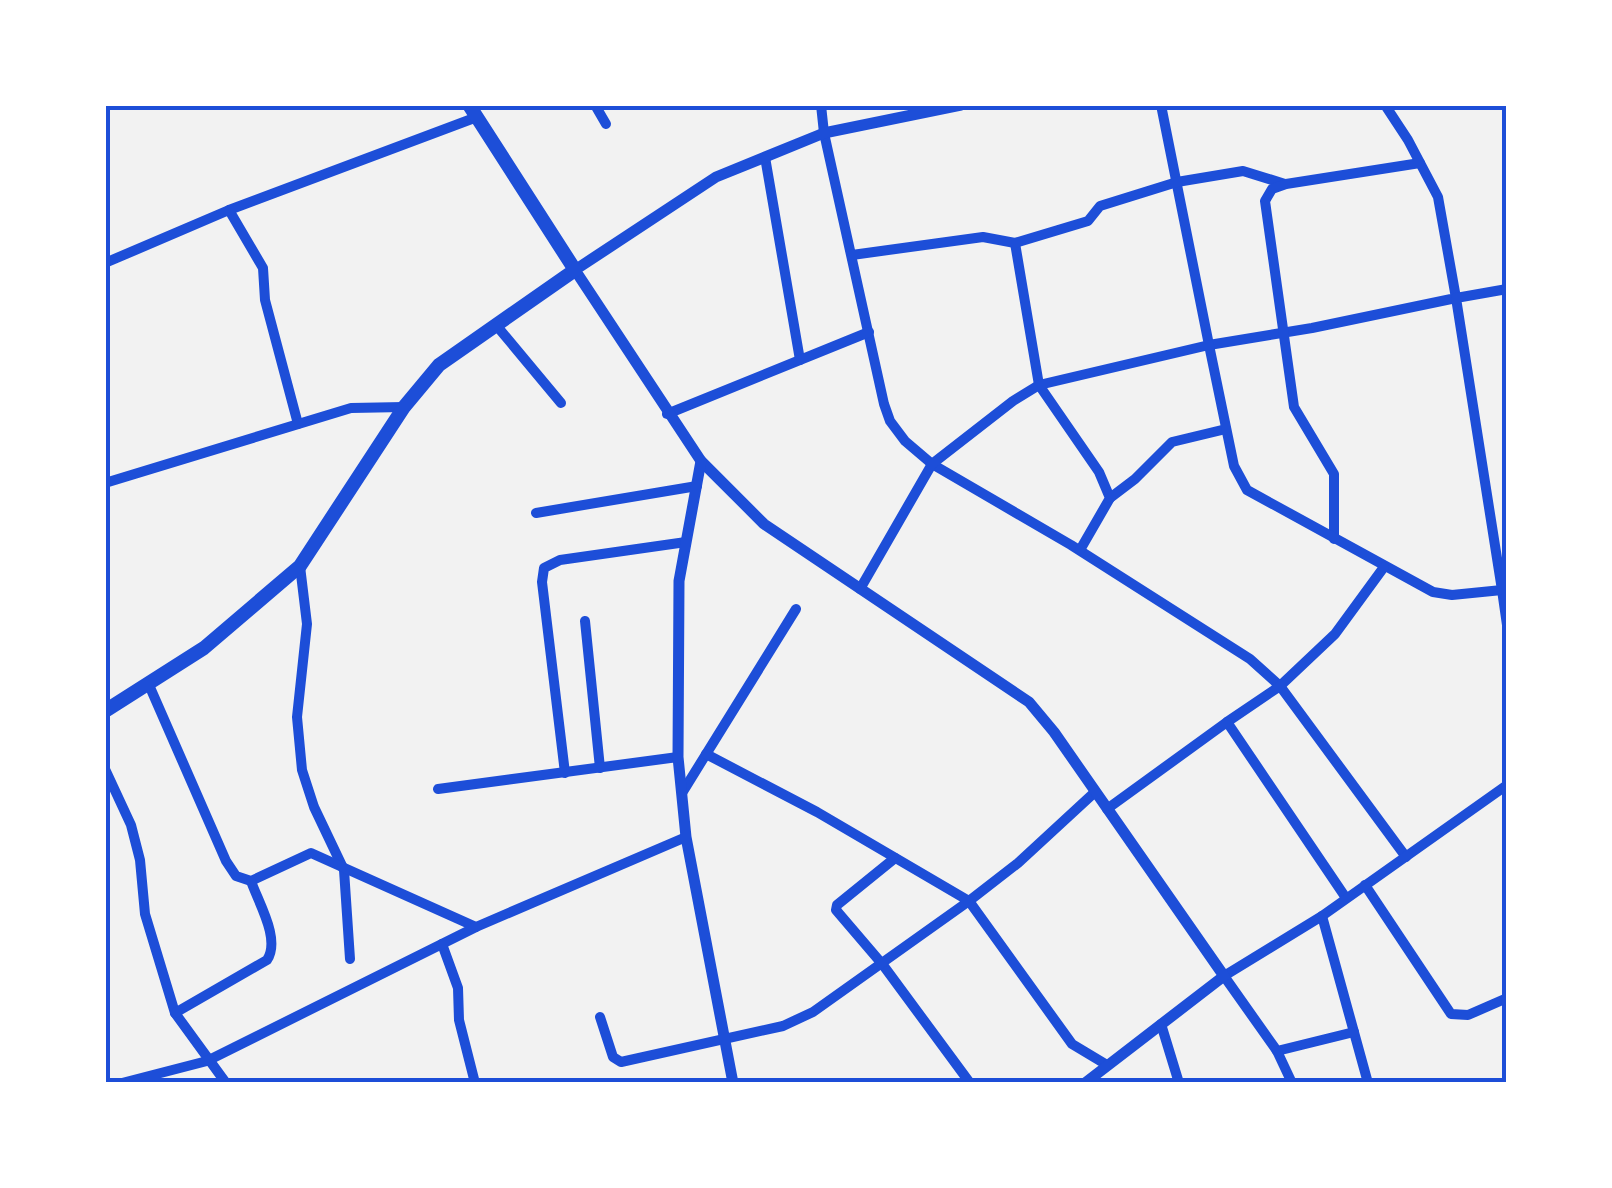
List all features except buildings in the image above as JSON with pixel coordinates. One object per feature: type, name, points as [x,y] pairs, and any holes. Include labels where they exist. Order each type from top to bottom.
[{"type":"main road","points":[[105,710],[204,648],[300,566],[404,407],[439,365],[575,270],[473,111]]},
{"type":"street","points":[[596,105],[606,124]]},
{"type":"street","points":[[821,105],[824,133],[890,421],[905,441],[932,464],[1080,550],[1250,660],[1280,686],[1406,857]]},
{"type":"street","points":[[961,105],[824,133],[716,177],[575,270],[667,414],[702,461],[764,524],[1029,702],[1224,976],[1276,1052],[1292,1083]]},
{"type":"street","points":[[1161,105],[1234,466],[1247,490],[1434,592],[1452,595],[1504,590]]},
{"type":"street","points":[[1385,105],[1438,197],[1507,626]]},
{"type":"street","points":[[105,263],[473,111]]},
{"type":"street","points":[[765,157],[800,360]]},
{"type":"street","points":[[1334,539],[1334,474],[1294,407],[1265,201],[1272,188],[1286,184],[1420,163]]},
{"type":"street","points":[[852,255],[982,237],[1016,244],[1088,221],[1100,206],[1177,182],[1242,171],[1286,184]]},
{"type":"street","points":[[229,210],[263,268],[265,300],[298,424]]},
{"type":"street","points":[[1016,244],[1039,386],[1098,472],[1110,498]]},
{"type":"street","points":[[860,589],[932,464],[1013,401],[1039,386],[1209,345],[1507,288]]},
{"type":"street","points":[[496,325],[561,403]]},
{"type":"street","points":[[667,414],[869,332]]},
{"type":"street","points":[[105,483],[351,408],[404,407]]},
{"type":"street","points":[[1080,550],[1110,498],[1172,442],[1226,429]]},
{"type":"street","points":[[702,461],[679,581],[678,757],[686,836],[733,1083]]},
{"type":"street","points":[[536,512],[697,486]]},
{"type":"street","points":[[565,774],[542,582],[544,568],[560,560],[686,542]]},
{"type":"street","points":[[300,566],[308,624],[297,717],[302,770],[314,807],[344,870],[350,959]]},
{"type":"street","points":[[1106,809],[1280,686],[1336,634],[1384,567]]},
{"type":"street","points":[[682,793],[796,609]]},
{"type":"street","points":[[585,620],[600,768]]},
{"type":"street","points":[[149,685],[236,876],[251,881],[311,853],[476,926]]},
{"type":"street","points":[[1226,722],[1346,898]]},
{"type":"street","points":[[706,754],[969,900],[1072,1044],[1107,1064]]},
{"type":"street","points":[[438,789],[678,757]]},
{"type":"street","points":[[105,770],[132,825],[145,914],[175,1013],[226,1083]]},
{"type":"street","points":[[1084,1083],[1224,976],[1322,916],[1507,785]]},
{"type":"street","points":[[600,1017],[613,1057],[620,1062],[783,1026],[813,1012],[969,900],[1018,863],[1095,792]]},
{"type":"street","points":[[122,1083],[207,1061],[476,926],[686,836]]},
{"type":"street","points":[[894,858],[836,908],[970,1083]]},
{"type":"street","points":[[175,1013],[267,960],[271,954],[270,936],[251,881]]},
{"type":"street","points":[[1365,885],[1450,1014],[1468,1014],[1507,998]]},
{"type":"street","points":[[1322,916],[1368,1083]]},
{"type":"street","points":[[442,944],[458,988],[458,1020],[475,1083]]},
{"type":"street","points":[[1161,1024],[1179,1083]]},
{"type":"street","points":[[1276,1052],[1354,1032]]}]
